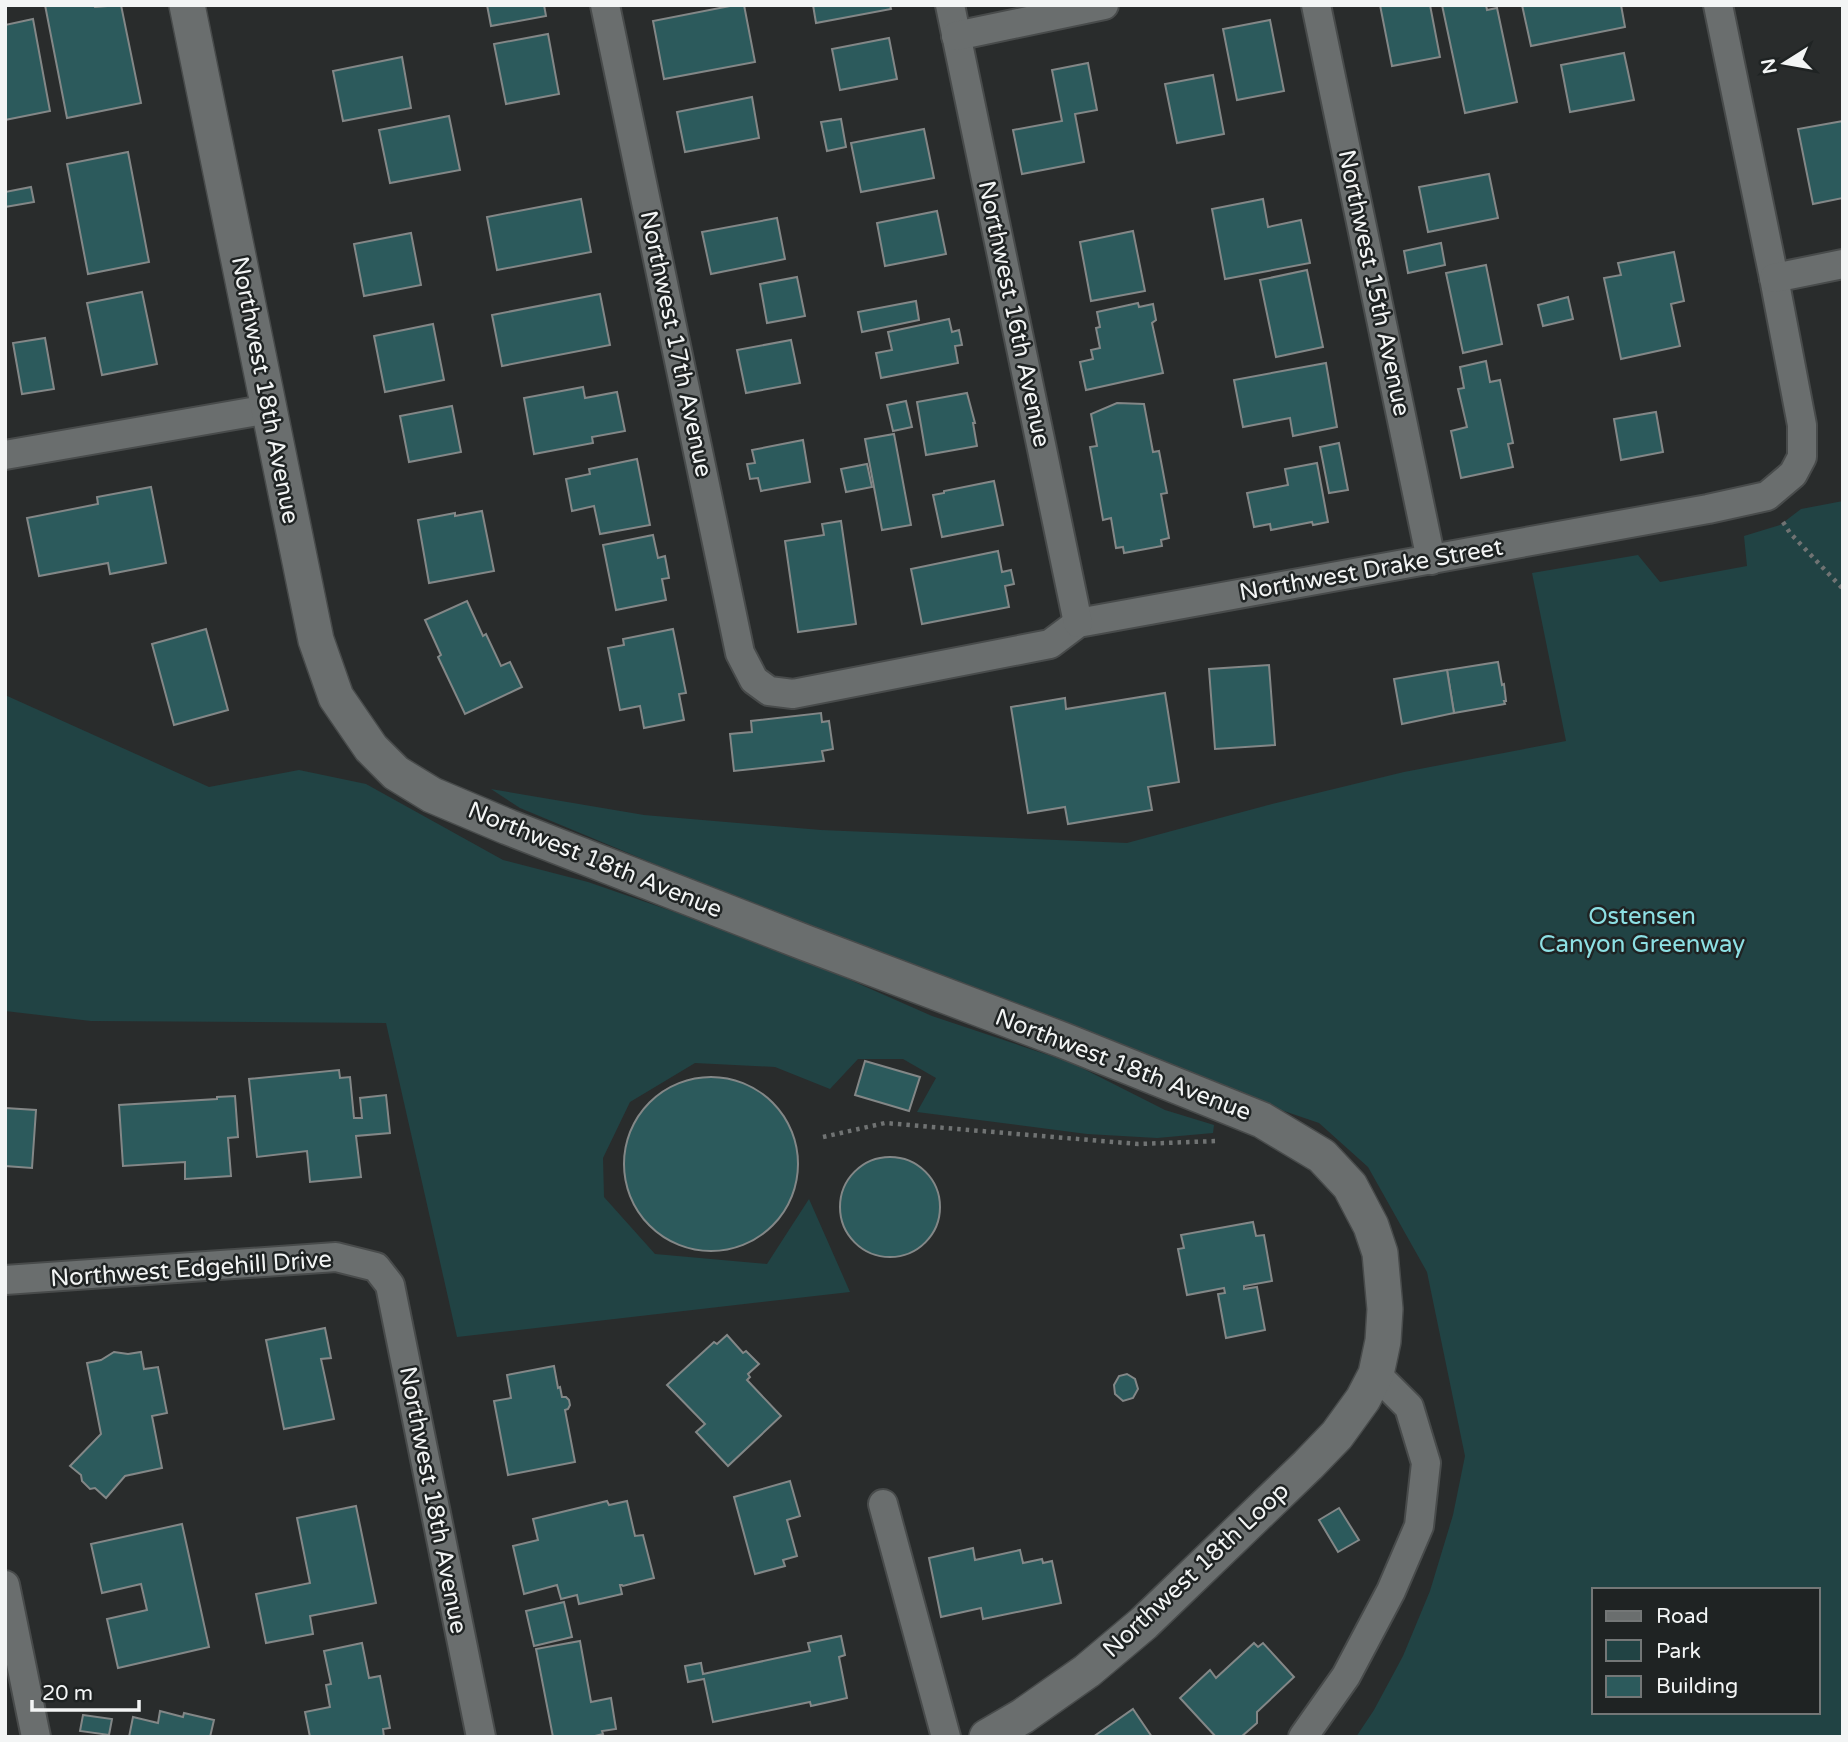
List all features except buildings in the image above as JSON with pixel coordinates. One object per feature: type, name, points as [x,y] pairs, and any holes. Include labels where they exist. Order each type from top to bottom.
[{"type":"street","name":"Northwest 18th Avenue","points":[[187,5],[316,640],[336,697],[371,748],[396,773],[432,795],[806,943],[1065,1041],[1262,1120],[1295,1139],[1322,1156],[1350,1186],[1371,1226],[1380,1253],[1385,1309],[1377,1374]]},
{"type":"street","name":"Northwest 17th Avenue","points":[[605,5],[740,653],[754,680]]},
{"type":"street","name":"Northwest 16th Avenue","points":[[950,5],[1078,623]]},
{"type":"street","points":[[956,36],[1104,5]]},
{"type":"street","name":"Northwest 15th Avenue","points":[[1316,5],[1432,560]]},
{"type":"street","points":[[1718,5],[1774,278],[1843,264]]},
{"type":"street","name":"Northwest Drake Street","points":[[754,680],[769,691],[793,694],[1050,644],[1078,623],[1432,560],[1767,496],[1793,474],[1802,457],[1802,425],[1774,278]]},
{"type":"street","points":[[5,455],[269,409]]},
{"type":"street","name":"Northwest Edgehill Drive","points":[[5,1280],[336,1257],[376,1267]]},
{"type":"street","name":"Northwest 18th Avenue","points":[[376,1267],[390,1285],[481,1737]]},
{"type":"street","points":[[1303,1737],[1346,1676],[1391,1591],[1419,1526],[1426,1463],[1409,1406],[1377,1374]]},
{"type":"street","name":"Northwest 18th Loop","points":[[987,1737],[1023,1716],[1087,1671],[1144,1623],[1337,1435],[1377,1374]]},
{"type":"street","points":[[883,1504],[946,1737]]},
{"type":"street","points":[[5,1585],[36,1737]]},
{"type":"path","points":[[1767,496],[1790,533],[1843,589]]},
{"type":"path","points":[[823,1137],[885,1123],[1138,1144],[1229,1141]]},
{"type":"green space","name":"Ostensen Canyon Greenway","points":[[1843,501],[1843,1737],[1356,1737],[1403,1656],[1430,1591],[1453,1515],[1465,1456],[1427,1272],[1368,1167],[1319,1123],[1211,1086],[765,910],[520,808],[491,789],[644,815],[821,830],[1127,843],[1404,772],[1566,741],[1532,573],[1638,555],[1660,582],[1747,566],[1744,536],[1780,525],[1801,509]]},
{"type":"green space","points":[[5,695],[209,787],[299,770],[366,784],[503,860],[588,882],[773,946],[932,1016],[1072,1063],[1165,1110],[1214,1125],[1213,1133],[1157,1138],[1087,1134],[917,1112],[936,1078],[903,1059],[858,1059],[830,1089],[775,1067],[695,1063],[630,1102],[603,1158],[604,1197],[655,1254],[767,1264],[809,1199],[850,1292],[457,1337],[386,1023],[91,1021],[5,1011]]}]
